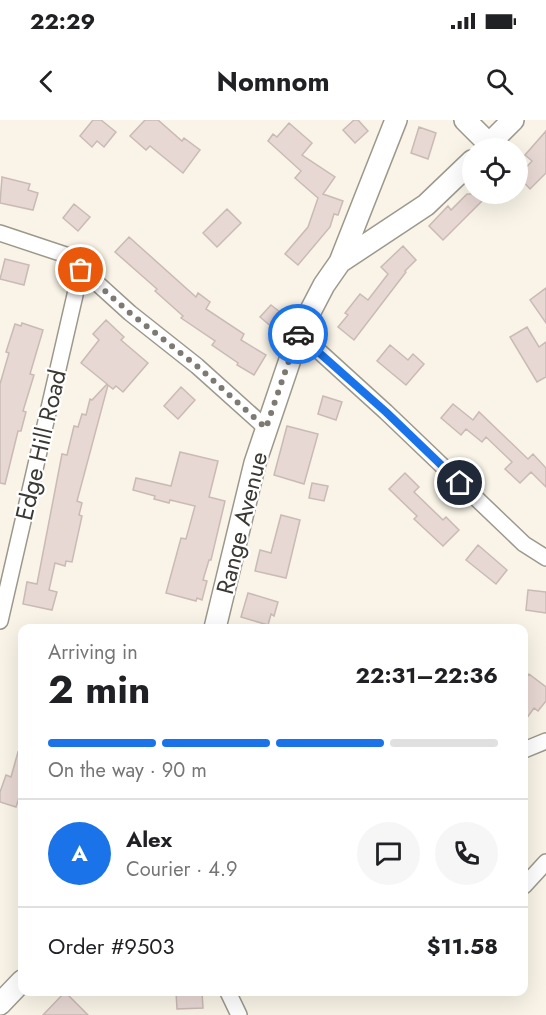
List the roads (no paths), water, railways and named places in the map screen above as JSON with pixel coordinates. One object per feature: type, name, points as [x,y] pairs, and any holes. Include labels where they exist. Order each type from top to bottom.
[{"type":"street","name":"Range Avenue","points":[[216,624],[255,463],[298,333],[324,285],[340,262],[396,120]]},
{"type":"street","points":[[465,120],[480,138]]},
{"type":"street","points":[[495,138],[513,120]]},
{"type":"street","points":[[340,262],[426,205],[462,171]]},
{"type":"street","points":[[0,233],[66,255],[130,313],[197,366],[266,428]]},
{"type":"street","name":"Edge Hill Road","points":[[0,621],[81,270]]},
{"type":"street","points":[[298,333],[386,412],[524,544],[546,558]]},
{"type":"street","points":[[528,748],[546,741]]},
{"type":"street","points":[[528,881],[546,862]]},
{"type":"street","points":[[0,1004],[18,985]]},
{"type":"street","points":[[230,996],[239,1015]]}]
